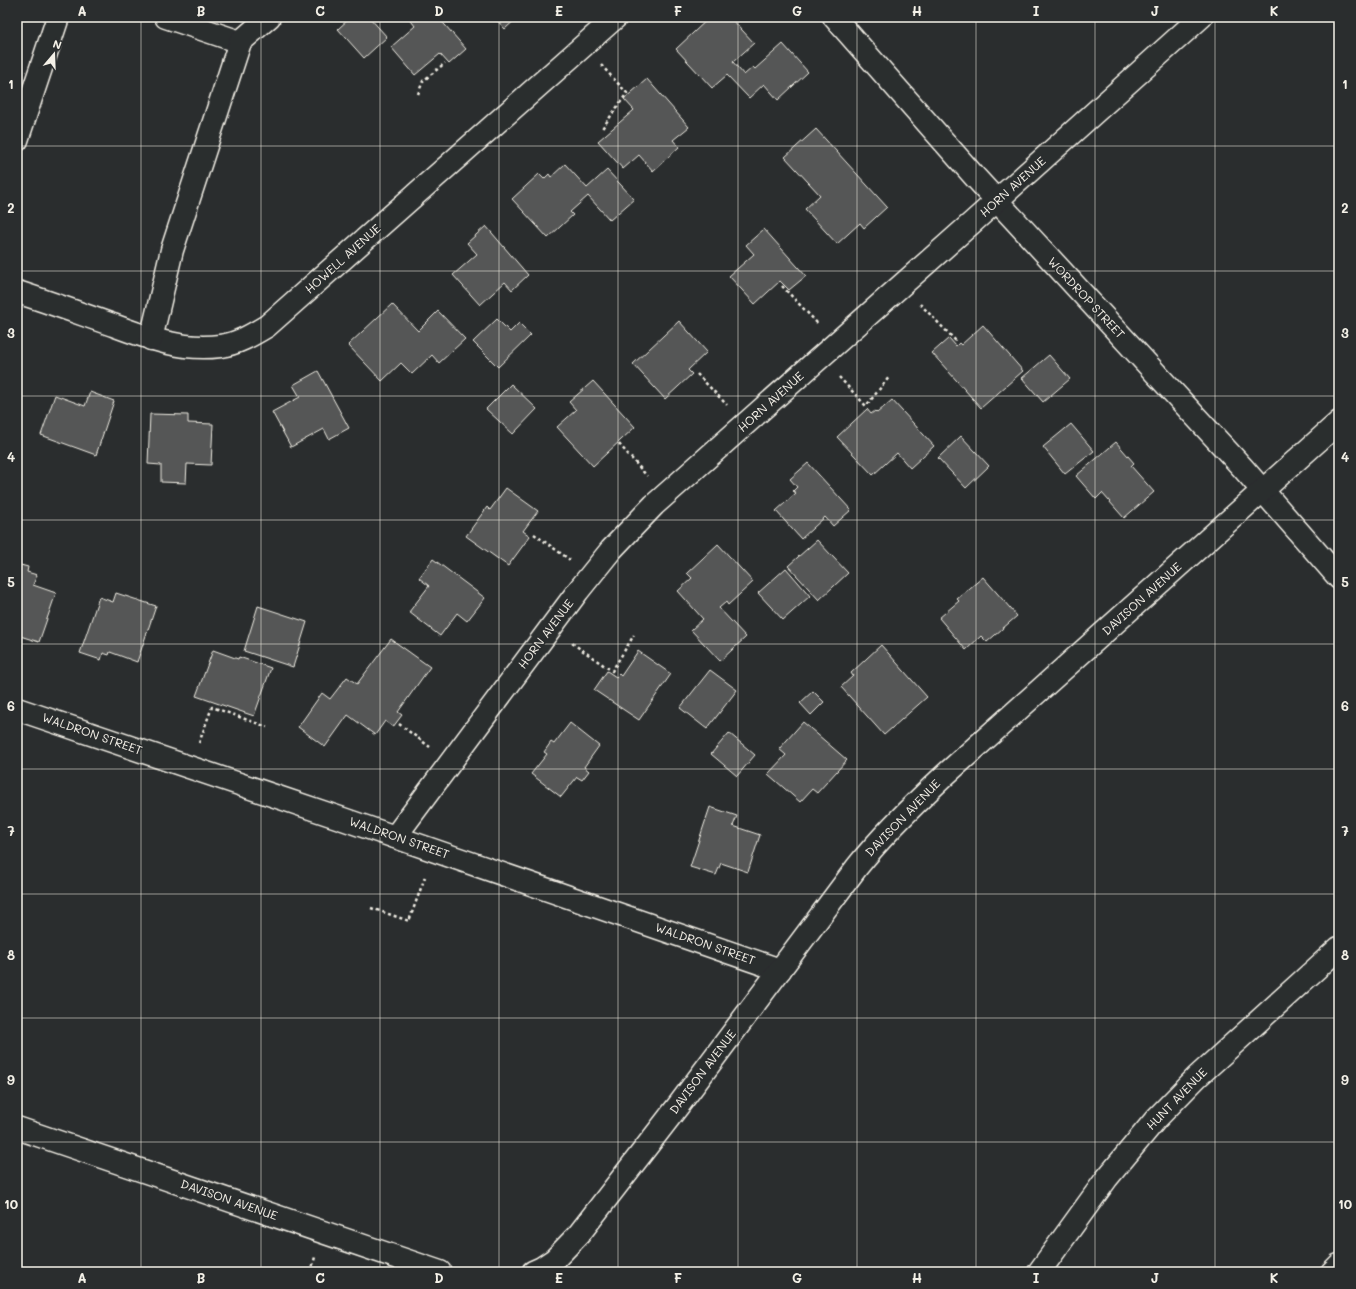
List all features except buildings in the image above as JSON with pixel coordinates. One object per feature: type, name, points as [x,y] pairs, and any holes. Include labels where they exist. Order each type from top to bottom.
[{"type":"street","points":[[17,140],[58,17]]},
{"type":"street","points":[[166,17],[240,42]]},
{"type":"street","points":[[151,339],[172,250],[240,42],[269,17]]},
{"type":"street","name":"HOWELL AVENUE","points":[[17,292],[151,339],[174,345],[199,348],[221,346],[242,340],[267,326],[616,17]]},
{"type":"street","name":"WORDROP STREET","points":[[834,17],[997,201],[1262,491],[1339,578]]},
{"type":"street","name":"HORN AVENUE","points":[[394,837],[578,591],[616,544],[660,500],[997,201],[1201,17]]},
{"type":"street","name":"DAVISON AVENUE","points":[[533,1272],[554,1260],[579,1234],[678,1106],[873,846],[908,810],[1339,422]]},
{"type":"street","name":"WALDRON STREET","points":[[17,709],[780,970]]},
{"type":"street","name":"HUNT AVENUE","points":[[1039,1272],[1107,1178],[1156,1119],[1197,1077],[1339,948]]},
{"type":"street","name":"DAVISON AVENUE","points":[[17,1128],[440,1272]]},
{"type":"street","points":[[1332,1272],[1339,1265]]},
{"type":"path","points":[[598,61],[627,93],[601,130]]},
{"type":"path","points":[[418,94],[423,81],[445,63]]},
{"type":"path","points":[[782,286],[819,325]]},
{"type":"path","points":[[919,304],[956,341]]},
{"type":"path","points":[[697,374],[727,405]]},
{"type":"path","points":[[839,376],[866,406],[890,376]]},
{"type":"path","points":[[618,444],[647,476]]},
{"type":"path","points":[[534,534],[570,560]]},
{"type":"path","points":[[571,642],[612,672],[634,635]]},
{"type":"path","points":[[198,746],[212,707],[267,727]]},
{"type":"path","points":[[399,724],[432,748]]},
{"type":"path","points":[[371,908],[409,921],[425,877]]},
{"type":"path","points":[[310,1272],[316,1256]]}]
